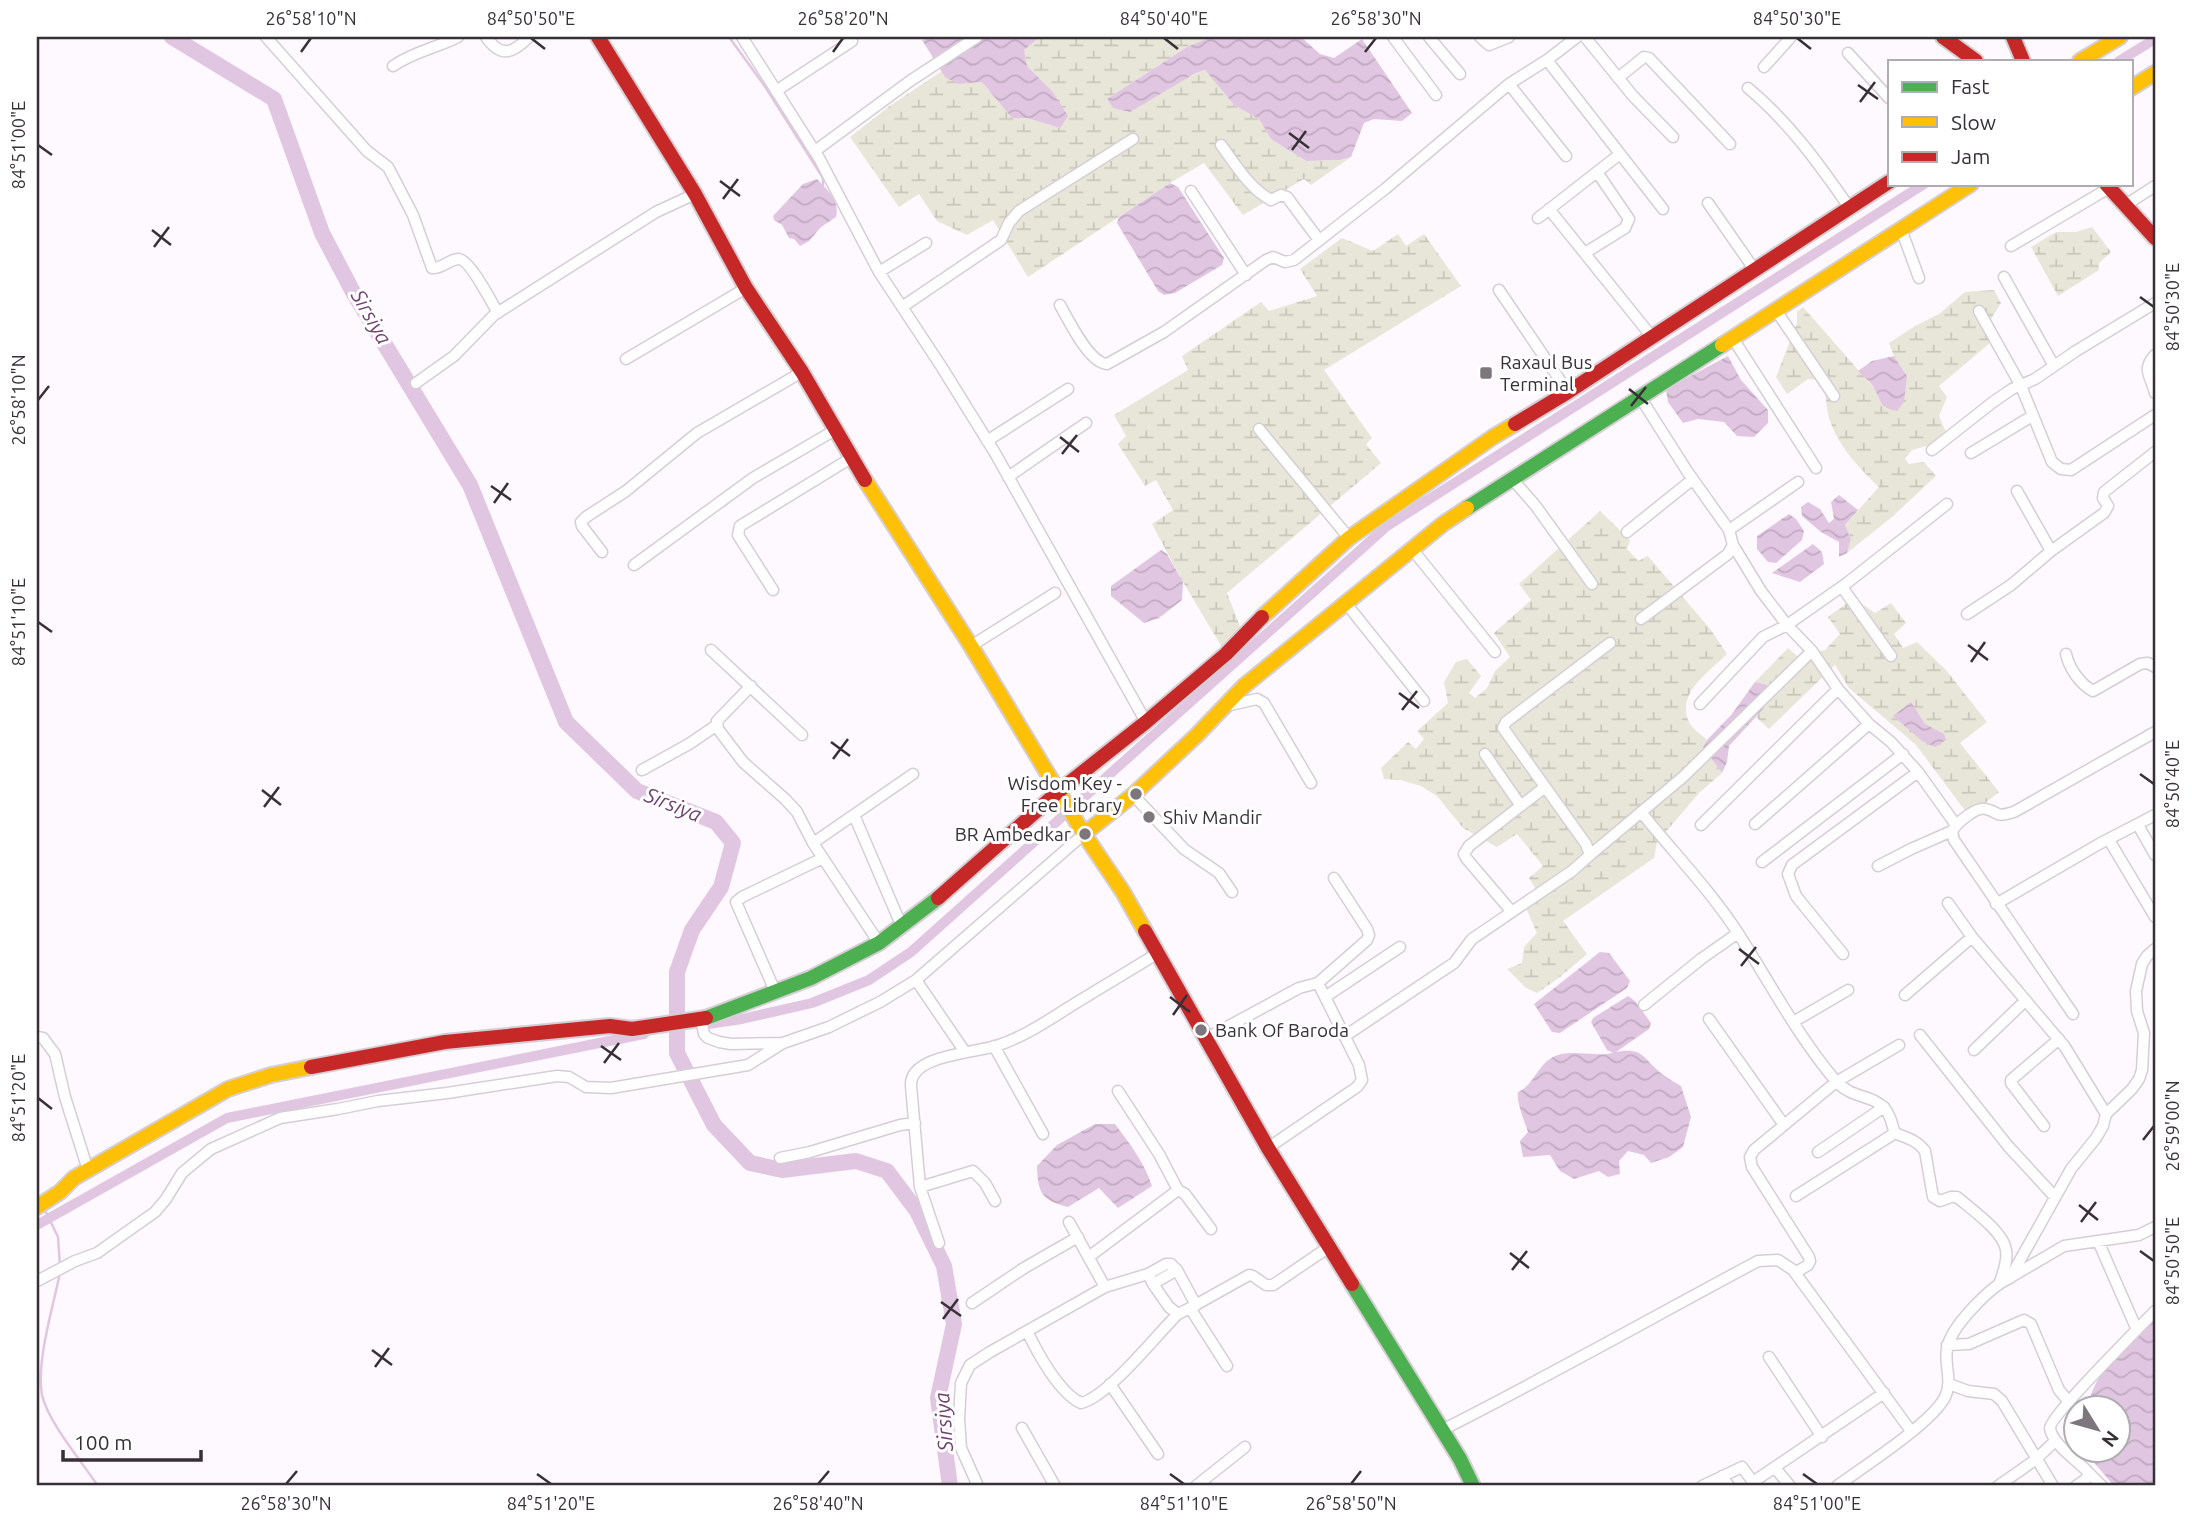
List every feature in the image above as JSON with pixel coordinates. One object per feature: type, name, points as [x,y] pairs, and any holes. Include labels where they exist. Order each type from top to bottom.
[{"type":"main road","points":[[598,37],[695,194],[746,288],[802,372],[851,458],[971,646],[1080,827],[1124,892],[1268,1148],[1460,1459],[1473,1486]]},
{"type":"main road","points":[[1943,37],[1975,60]]},
{"type":"main road","points":[[2013,37],[2023,60]]},
{"type":"main road","points":[[2082,60],[2120,37]]},
{"type":"main road","points":[[2132,87],[2155,73]]},
{"type":"main road","points":[[37,1207],[60,1192],[74,1178],[228,1089],[271,1075],[445,1042],[610,1026],[632,1030],[701,1024],[811,978],[879,943],[1061,796],[1226,654],[1256,622],[1349,538],[1493,438],[1569,392],[1888,183]]},
{"type":"main road","points":[[1080,827],[1133,795],[1278,657],[1412,549],[1474,503],[1968,186]]},
{"type":"main road","points":[[2107,186],[2155,238]]},
{"type":"street","points":[[266,37],[367,151],[388,167],[413,215],[432,268],[458,259],[463,260],[498,313]]},
{"type":"street","points":[[393,66],[409,55],[458,37]]},
{"type":"street","points":[[486,37],[494,48],[500,52],[508,52],[529,37]]},
{"type":"street","points":[[742,37],[815,151],[879,272],[987,441],[1146,722]]},
{"type":"street","points":[[815,151],[910,81],[977,37]]},
{"type":"street","points":[[1393,37],[1436,95]]},
{"type":"street","points":[[1429,37],[1460,74]]},
{"type":"street","points":[[1480,37],[1489,45],[1509,37]]},
{"type":"street","points":[[1060,306],[1091,356],[1102,364],[1107,364],[1164,332],[1273,257],[1289,262],[1385,189],[1509,84],[1548,60],[1577,37]]},
{"type":"street","points":[[1585,37],[1618,78],[1673,137]]},
{"type":"street","points":[[1764,67],[1791,37]]},
{"type":"street","points":[[776,91],[852,41]]},
{"type":"street","points":[[1848,53],[1888,97]]},
{"type":"street","points":[[1618,78],[1643,57],[1649,58],[1730,144]]},
{"type":"street","points":[[1548,60],[1663,209]]},
{"type":"street","points":[[1509,84],[1566,156]]},
{"type":"street","points":[[1748,88],[1781,118],[1849,207]]},
{"type":"street","points":[[902,307],[1001,240],[1009,223],[1019,211],[1132,139]]},
{"type":"street","points":[[1222,145],[1258,192],[1271,200],[1281,195],[1287,197],[1319,240]]},
{"type":"street","points":[[1538,218],[1620,154]]},
{"type":"street","points":[[1585,253],[1625,228],[1629,219],[1597,172]]},
{"type":"street","points":[[2011,246],[2107,186]]},
{"type":"street","points":[[2124,206],[2155,186]]},
{"type":"street","points":[[1191,191],[1246,275]]},
{"type":"street","points":[[416,383],[454,356],[498,313],[656,212],[695,194]]},
{"type":"street","points":[[1708,203],[1754,269]]},
{"type":"street","points":[[1549,209],[1652,337]]},
{"type":"street","points":[[1901,229],[1919,278]]},
{"type":"street","points":[[879,272],[926,243]]},
{"type":"street","points":[[2004,276],[2054,366]]},
{"type":"street","points":[[626,359],[746,288]]},
{"type":"street","points":[[1499,290],[1569,392]]},
{"type":"street","points":[[1932,450],[1993,402],[2035,379],[2155,303]]},
{"type":"street","points":[[1775,309],[1834,396]]},
{"type":"street","points":[[1979,311],[2021,386],[2052,462],[2061,469],[2071,470],[2155,415]]},
{"type":"street","points":[[1732,337],[1816,468]]},
{"type":"street","points":[[2155,355],[2148,362],[2147,370],[2155,394]]},
{"type":"street","points":[[602,552],[582,526],[581,522],[586,517],[626,491],[697,433],[802,372]]},
{"type":"street","points":[[987,441],[1069,389]]},
{"type":"street","points":[[1640,397],[1733,539],[1728,554],[1641,619]]},
{"type":"street","points":[[1971,453],[2032,415]]},
{"type":"street","points":[[1008,477],[1086,423]]},
{"type":"street","points":[[1259,429],[1349,538]]},
{"type":"street","points":[[634,565],[752,478],[835,430]]},
{"type":"street","points":[[1967,614],[2020,578],[2051,551],[2104,513],[2108,506],[2103,498],[2104,492],[2155,452]]},
{"type":"street","points":[[773,590],[738,535],[740,526],[851,458]]},
{"type":"street","points":[[1627,532],[1693,479]]},
{"type":"street","points":[[1513,480],[1535,505],[1592,584]]},
{"type":"street","points":[[1728,530],[1798,482]]},
{"type":"street","points":[[2017,491],[2051,551]]},
{"type":"street","points":[[1700,704],[1763,637],[1787,625],[1842,587],[1947,504]]},
{"type":"street","points":[[1733,545],[1761,591],[1787,625],[1812,651],[1838,689],[1918,772],[1954,828],[1954,840],[2073,1013]]},
{"type":"street","points":[[1412,549],[1495,652]]},
{"type":"street","points":[[1842,587],[1891,656]]},
{"type":"street","points":[[971,646],[1055,593]]},
{"type":"street","points":[[1345,602],[1424,701]]},
{"type":"street","points":[[1590,855],[1586,844],[1504,731],[1504,724],[1610,643]]},
{"type":"street","points":[[711,650],[802,735]]},
{"type":"street","points":[[1345,1037],[1454,963],[1472,939],[1578,866],[1682,777],[1812,651]]},
{"type":"street","points":[[2066,654],[2067,661],[2081,681],[2093,691],[2140,664],[2148,663],[2155,667]]},
{"type":"street","points":[[642,770],[690,744],[717,725],[717,721],[751,686]]},
{"type":"street","points":[[1701,825],[1838,689]]},
{"type":"street","points":[[1224,706],[1257,699],[1264,703],[1311,783]]},
{"type":"street","points":[[1755,824],[1869,724]]},
{"type":"street","points":[[717,725],[743,762],[797,812],[813,843],[879,943]]},
{"type":"street","points":[[1878,866],[1954,828],[1983,808],[2001,816],[2014,812],[2155,732]]},
{"type":"street","points":[[1485,754],[1521,806]]},
{"type":"street","points":[[1762,862],[1903,754]]},
{"type":"street","points":[[1843,954],[1797,896],[1788,874],[1792,865],[1918,772]]},
{"type":"street","points":[[813,843],[913,774]]},
{"type":"street","points":[[1512,912],[1464,854],[1469,846],[1545,787]]},
{"type":"street","points":[[1133,795],[1184,849],[1219,873],[1232,892]]},
{"type":"street","points":[[1642,812],[1738,933],[1809,1048],[1836,1082],[1849,1094],[1884,1107],[1895,1133],[1915,1141],[1925,1151],[1933,1197],[1940,1201],[1957,1197],[2000,1237],[2007,1251],[2005,1280]]},
{"type":"street","points":[[854,815],[902,927]]},
{"type":"street","points":[[1996,904],[2155,815]]},
{"type":"street","points":[[2138,825],[2155,855]]},
{"type":"street","points":[[37,1281],[97,1253],[155,1212],[182,1173],[211,1149],[280,1118],[378,1101],[557,1076],[569,1077],[586,1087],[611,1088],[748,1065],[783,1044],[829,1027],[880,1002],[916,979],[1080,827]]},
{"type":"street","points":[[2109,839],[2155,917]]},
{"type":"street","points":[[775,991],[736,902],[823,858]]},
{"type":"street","points":[[1205,1038],[1299,988],[1318,983],[1367,940],[1369,934],[1334,878]]},
{"type":"street","points":[[1948,903],[1972,937],[2059,1039],[2106,1114]]},
{"type":"street","points":[[1644,1004],[1738,933]]},
{"type":"street","points":[[1905,995],[1972,937]]},
{"type":"street","points":[[1325,997],[1400,947]]},
{"type":"street","points":[[2005,1280],[2071,1169],[2096,1138],[2106,1114],[2132,1090],[2142,1070],[2144,1034],[2137,1012],[2136,991],[2142,964],[2155,948]]},
{"type":"street","points":[[939,1243],[920,1187],[911,1080],[913,1075],[922,1066],[994,1046],[1027,1033],[1158,953]]},
{"type":"street","points":[[916,979],[965,1052]]},
{"type":"street","points":[[1268,1148],[1357,1087],[1362,1080],[1359,1065],[1318,983]]},
{"type":"street","points":[[1793,1022],[1848,990]]},
{"type":"street","points":[[1974,1050],[2025,1001]]},
{"type":"street","points":[[1709,1019],[1784,1125]]},
{"type":"street","points":[[701,1024],[708,1038],[719,1042],[783,1044]]},
{"type":"street","points":[[1920,1035],[2008,1146],[2055,1198]]},
{"type":"street","points":[[37,1037],[43,1038],[55,1054],[65,1097],[88,1170]]},
{"type":"street","points":[[2044,1126],[2011,1080],[2059,1039]]},
{"type":"street","points":[[1795,1273],[1808,1265],[1810,1256],[1752,1167],[1750,1157],[1754,1150],[1836,1082],[1899,1045]]},
{"type":"street","points":[[994,1046],[1043,1134]]},
{"type":"street","points":[[1118,1091],[1159,1154],[1178,1190],[1185,1194],[1211,1229]]},
{"type":"street","points":[[1818,1152],[1884,1107]]},
{"type":"street","points":[[780,1158],[915,1122]]},
{"type":"street","points":[[1796,1196],[1895,1133]]},
{"type":"street","points":[[920,1187],[973,1171],[985,1183],[995,1201]]},
{"type":"street","points":[[1090,1256],[1178,1190]]},
{"type":"street","points":[[1069,1222],[1105,1287]]},
{"type":"street","points":[[1837,1486],[1912,1431],[1939,1406],[1946,1396],[1949,1384],[1947,1345],[1965,1318],[2005,1280],[2064,1246],[2139,1235],[2155,1227]]},
{"type":"street","points":[[972,1303],[1024,1268],[1078,1237]]},
{"type":"street","points":[[2098,1241],[2137,1330]]},
{"type":"street","points":[[1027,1331],[1042,1362],[1077,1401],[1090,1401],[1178,1314],[1249,1275],[1266,1285],[1273,1284],[1329,1247]]},
{"type":"street","points":[[1442,1430],[1758,1261],[1778,1260],[1795,1273],[1912,1431]]},
{"type":"street","points":[[978,1486],[961,1448],[959,1419],[961,1383],[970,1365],[1105,1287],[1151,1279],[1166,1264],[1171,1264],[1177,1270],[1193,1306],[1227,1366]]},
{"type":"street","points":[[1151,1279],[1169,1307],[1178,1314]]},
{"type":"street","points":[[2077,1394],[2155,1311]]},
{"type":"street","points":[[1947,1345],[1969,1344],[2024,1320],[2031,1324],[2062,1394]]},
{"type":"street","points":[[1769,1357],[1822,1437]]},
{"type":"street","points":[[1110,1384],[1158,1454]]},
{"type":"street","points":[[1949,1384],[1968,1391],[1994,1394],[2002,1401],[2053,1486]]},
{"type":"street","points":[[1702,1486],[1742,1467],[1755,1484],[1774,1468],[1884,1393]]},
{"type":"street","points":[[2062,1411],[2050,1428],[2055,1441],[2102,1486]]},
{"type":"street","points":[[1022,1428],[1055,1486]]},
{"type":"street","points":[[1998,1486],[2035,1460],[2055,1441]]},
{"type":"street","points":[[1196,1486],[1245,1447]]},
{"type":"street","points":[[1774,1468],[1790,1486]]},
{"type":"street","points":[[2077,1486],[2089,1473]]},
{"type":"street","points":[[1722,1476],[1729,1486]]},
{"type":"green space","points":[[1040,37],[1210,37],[1187,47],[1107,99],[1113,108],[1205,70],[1234,105],[1259,119],[1271,139],[1306,161],[1351,157],[1311,185],[1304,179],[1243,215],[1204,163],[1028,277],[993,220],[967,235],[937,221],[919,194],[899,207],[850,137],[891,105],[942,71],[954,81],[982,82],[1012,118],[1027,118],[1060,128],[1052,91],[1027,66],[1024,50]]},
{"type":"green space","points":[[2092,227],[2111,252],[2099,263],[2099,270],[2058,296],[2031,247],[2056,232],[2076,232]]},
{"type":"green space","points":[[1398,234],[1406,246],[1424,234],[1461,286],[1324,370],[1372,438],[1366,444],[1381,463],[1227,593],[1243,634],[1223,649],[1152,524],[1173,510],[1156,480],[1145,486],[1118,444],[1126,436],[1114,415],[1188,370],[1182,356],[1261,302],[1269,311],[1317,296],[1300,269],[1342,238],[1373,251]]},
{"type":"green space","points":[[1994,290],[2001,303],[1991,319],[1997,337],[1939,386],[1947,397],[1939,416],[1946,432],[1930,445],[1912,450],[1905,459],[1909,464],[1924,462],[1936,476],[1892,517],[1847,553],[1851,539],[1845,525],[1879,487],[1856,464],[1837,437],[1820,380],[1808,379],[1787,394],[1776,377],[1797,323],[1797,312],[1803,307],[1875,389],[1907,376],[1889,343],[1939,314],[1965,292]]},
{"type":"green space","points":[[1600,511],[1630,540],[1627,549],[1638,561],[1648,556],[1711,630],[1727,654],[1696,684],[1686,703],[1690,724],[1707,740],[1703,747],[1722,773],[1700,792],[1657,842],[1654,858],[1563,921],[1587,954],[1537,993],[1526,988],[1507,969],[1522,963],[1524,947],[1537,933],[1526,908],[1540,896],[1529,878],[1543,866],[1517,834],[1497,847],[1463,828],[1437,796],[1421,786],[1384,779],[1381,768],[1408,742],[1416,749],[1424,739],[1417,731],[1448,703],[1444,682],[1456,662],[1467,659],[1481,676],[1469,693],[1475,698],[1487,688],[1495,671],[1510,657],[1494,633],[1531,600],[1519,584]]},
{"type":"green space","points":[[1854,598],[1875,613],[1891,603],[1906,623],[1894,634],[1903,648],[1917,642],[1946,670],[1987,722],[1960,743],[1999,792],[1969,816],[1916,745],[1849,688],[1835,665],[1769,729],[1756,717],[1764,708],[1768,685],[1755,682],[1788,648],[1798,657],[1825,650],[1840,634],[1828,617]]},
{"type":"water","points":[[932,37],[1040,37],[1024,50],[1027,66],[1052,91],[1068,116],[1060,128],[1027,118],[1012,118],[982,82],[958,84],[945,77],[922,40]]},
{"type":"water","points":[[1210,37],[1301,37],[1320,54],[1334,58],[1362,39],[1412,113],[1402,121],[1374,119],[1364,123],[1351,157],[1306,161],[1271,139],[1259,119],[1234,105],[1205,70],[1130,112],[1113,108],[1107,99],[1187,47]]},
{"type":"water","points":[[817,179],[835,201],[836,217],[800,246],[794,239],[789,238],[773,216],[803,184]]},
{"type":"water","points":[[1170,183],[1178,187],[1224,258],[1222,265],[1175,293],[1164,295],[1158,291],[1117,223],[1119,217]]},
{"type":"water","points":[[1728,356],[1741,380],[1768,410],[1768,423],[1754,437],[1737,436],[1724,422],[1698,419],[1683,423],[1668,402],[1666,389]]},
{"type":"water","points":[[1894,356],[1907,376],[1904,402],[1897,411],[1881,403],[1873,386],[1858,371],[1872,361]]},
{"type":"water","points":[[1839,495],[1858,510],[1845,525],[1851,539],[1847,553],[1839,557],[1839,542],[1821,532],[1802,516],[1801,507],[1808,502],[1820,509],[1829,523],[1834,519],[1831,502]]},
{"type":"water","points":[[1789,514],[1804,531],[1802,540],[1776,563],[1768,562],[1757,549],[1757,536]]},
{"type":"water","points":[[1813,544],[1822,552],[1824,564],[1800,582],[1772,573]]},
{"type":"water","points":[[1161,550],[1167,554],[1183,582],[1182,600],[1159,618],[1144,623],[1111,596],[1111,586]]},
{"type":"water","points":[[1755,682],[1768,685],[1764,708],[1729,746],[1722,773],[1703,747]]},
{"type":"water","points":[[1911,702],[1925,724],[1944,734],[1946,740],[1935,747],[1922,741],[1893,716]]},
{"type":"water","points":[[1600,952],[1609,953],[1630,981],[1627,988],[1560,1033],[1552,1032],[1534,1004]]},
{"type":"water","points":[[1628,996],[1651,1023],[1649,1029],[1616,1052],[1638,1053],[1664,1076],[1681,1086],[1691,1117],[1683,1147],[1669,1157],[1651,1163],[1644,1155],[1628,1151],[1619,1161],[1620,1174],[1608,1177],[1599,1171],[1574,1179],[1560,1171],[1550,1155],[1523,1157],[1520,1141],[1528,1132],[1519,1106],[1518,1092],[1529,1084],[1546,1062],[1558,1055],[1613,1053],[1607,1050],[1591,1022],[1593,1018]]},
{"type":"water","points":[[1095,1124],[1115,1124],[1141,1161],[1152,1186],[1118,1208],[1099,1188],[1068,1207],[1047,1198],[1038,1183],[1037,1166],[1057,1145]]},
{"type":"water","points":[[2155,1316],[2155,1486],[2114,1486],[2095,1464],[2132,1464],[2132,1394],[2091,1394],[2114,1358]]},
{"type":"waterway","name":"Sirsiya","points":[[172,37],[274,99],[322,233],[353,292],[470,485],[566,722],[637,791],[716,822],[733,843],[721,887],[692,930],[677,972],[677,1053],[714,1125],[750,1163],[782,1170],[856,1161],[887,1171],[917,1211],[944,1266],[954,1324],[938,1398],[950,1486]]},
{"type":"waterway","points":[[729,37],[766,88],[823,178],[823,185]]},
{"type":"waterway","points":[[2121,60],[2155,39]]},
{"type":"waterway","points":[[701,1025],[812,1003],[869,980],[911,952],[1387,526],[1921,186]]},
{"type":"waterway","points":[[37,1225],[227,1118],[644,1034]]},
{"type":"waterway","points":[[37,1193],[40,1200]]},
{"type":"waterway","points":[[45,1210],[58,1237],[60,1266]]},
{"type":"waterway","points":[[60,1273],[43,1351],[42,1395],[58,1429],[98,1486]]},
{"type":"traffic: fast","points":[[1467,508],[1722,345]]},
{"type":"traffic: fast","points":[[706,1018],[811,978],[879,943],[938,898]]},
{"type":"traffic: fast","points":[[1352,1284],[1460,1459],[1473,1486]]},
{"type":"traffic: slow","points":[[2082,60],[2120,37]]},
{"type":"traffic: slow","points":[[2132,87],[2155,73]]},
{"type":"traffic: slow","points":[[1722,345],[1968,186]]},
{"type":"traffic: slow","points":[[1262,617],[1349,538],[1515,424]]},
{"type":"traffic: slow","points":[[865,480],[971,646],[1145,931]]},
{"type":"traffic: slow","points":[[1084,834],[1133,795],[1244,686],[1443,524],[1467,508]]},
{"type":"traffic: slow","points":[[37,1207],[60,1192],[74,1178],[228,1089],[271,1075],[311,1067]]},
{"type":"traffic: jam","points":[[598,37],[695,194],[746,288],[802,372],[865,480]]},
{"type":"traffic: jam","points":[[1943,37],[1975,60]]},
{"type":"traffic: jam","points":[[2013,37],[2023,60]]},
{"type":"traffic: jam","points":[[1515,424],[1888,183]]},
{"type":"traffic: jam","points":[[2108,186],[2155,238]]},
{"type":"traffic: jam","points":[[938,898],[1059,791],[1226,654],[1262,617]]},
{"type":"traffic: jam","points":[[1145,931],[1268,1148],[1352,1284]]},
{"type":"traffic: jam","points":[[311,1067],[445,1042],[610,1026],[632,1029],[706,1018]]},
{"type":"place","name":"Raxaul Bus Terminal","points":[[1486,373]]},
{"type":"place","name":"Wisdom Key - Free Library","points":[[1136,794]]},
{"type":"place","name":"Shiv Mandir","points":[[1149,817]]},
{"type":"place","name":"BR Ambedkar","points":[[1085,834]]},
{"type":"place","name":"Bank Of Baroda","points":[[1201,1030]]}]
